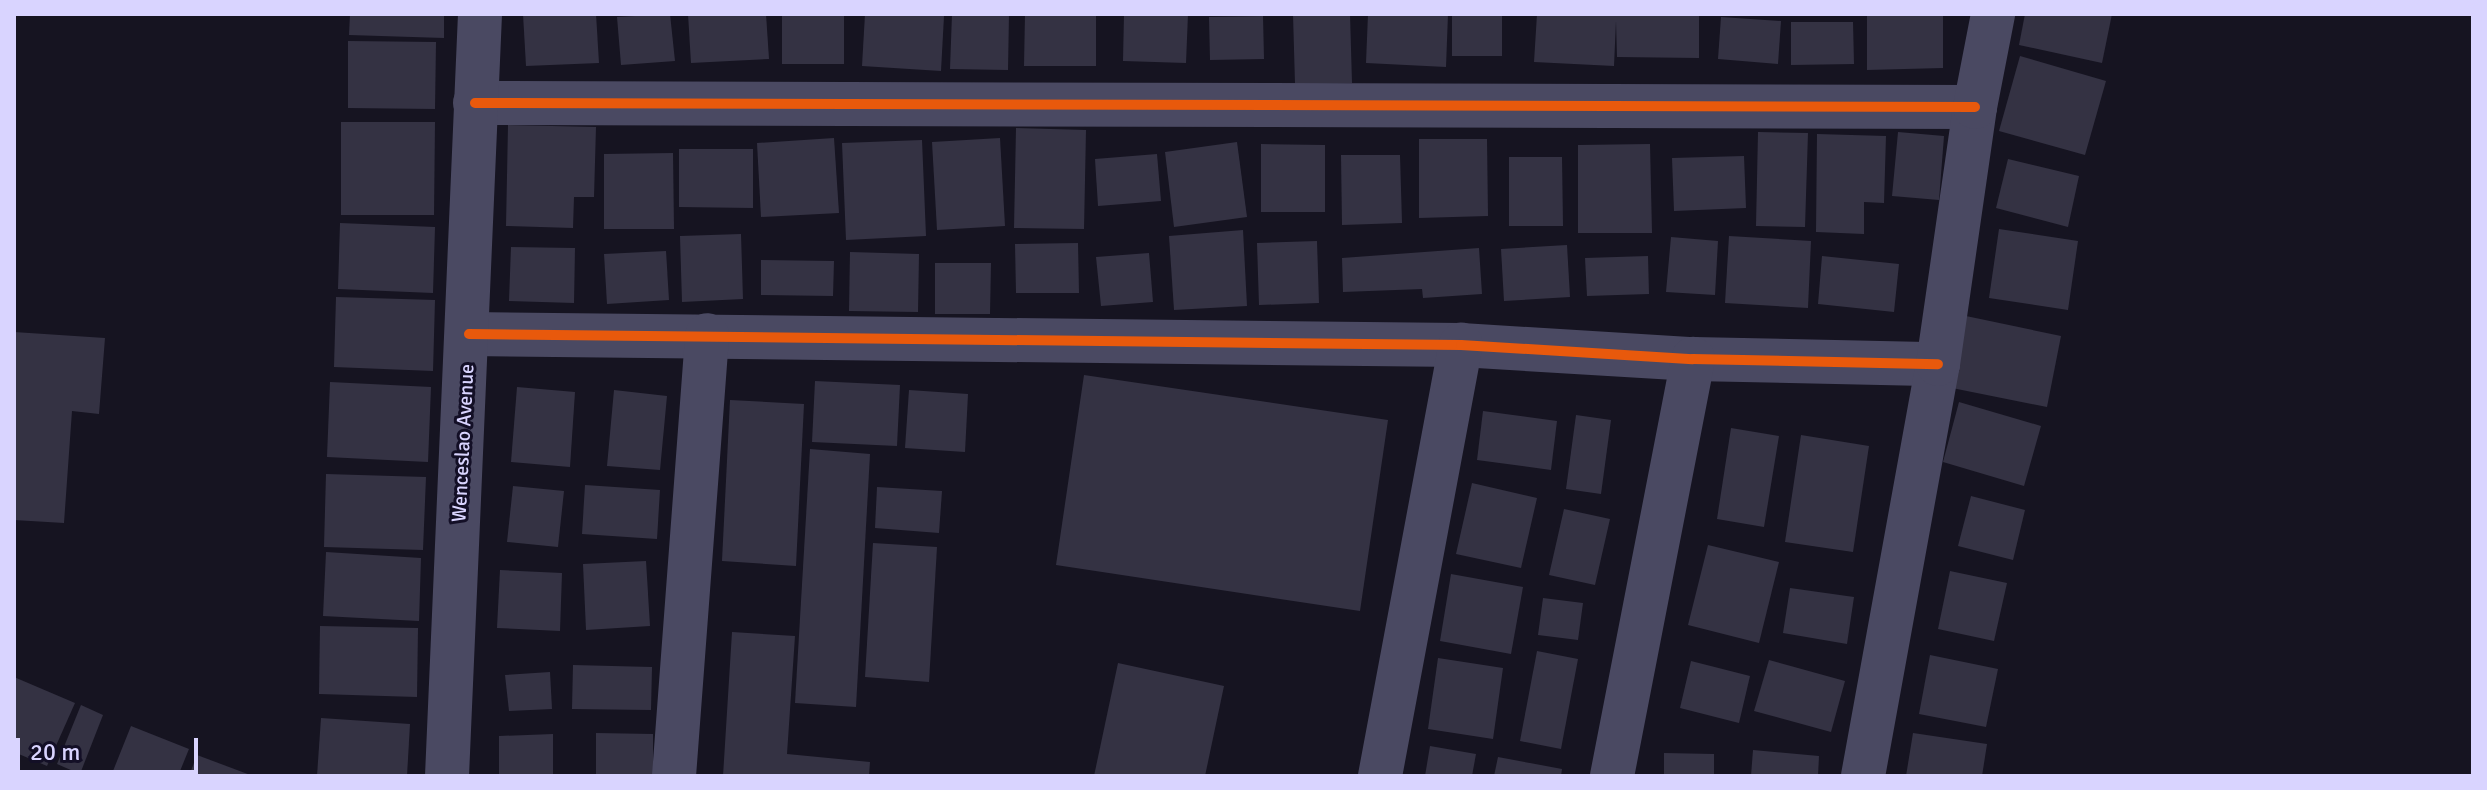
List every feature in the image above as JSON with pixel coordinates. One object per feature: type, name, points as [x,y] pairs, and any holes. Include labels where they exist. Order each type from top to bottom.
[{"type":"street","name":"Wenceslao Avenue","points":[[447,776],[469,334],[480,14]]},
{"type":"street","points":[[1863,776],[1938,364],[1975,107],[1993,14]]},
{"type":"street","points":[[475,103],[1975,107]]},
{"type":"street","points":[[469,334],[1461,345],[1693,359],[1938,364]]},
{"type":"street","points":[[674,776],[707,335]]},
{"type":"street","points":[[1380,776],[1461,345]]},
{"type":"street","points":[[1612,776],[1693,359]]},
{"type":"building","points":[[350,14],[444,14],[444,38],[349,35]]},
{"type":"building","points":[[523,14],[596,14],[599,63],[526,66]]},
{"type":"building","points":[[670,14],[675,61],[621,65],[617,17]]},
{"type":"building","points":[[688,14],[766,14],[769,59],[691,63]]},
{"type":"building","points":[[782,14],[844,14],[844,64],[782,64]]},
{"type":"building","points":[[865,14],[944,16],[941,71],[862,66]]},
{"type":"building","points":[[952,14],[1009,14],[1008,70],[950,69]]},
{"type":"building","points":[[1025,14],[1096,14],[1096,66],[1024,66]]},
{"type":"building","points":[[1124,14],[1188,14],[1186,63],[1123,61]]},
{"type":"building","points":[[1293,14],[1350,14],[1352,83],[1295,84]]},
{"type":"building","points":[[1368,14],[1448,14],[1446,67],[1366,63]]},
{"type":"building","points":[[1452,14],[1502,14],[1502,56],[1452,56]]},
{"type":"building","points":[[1537,14],[1699,14],[1699,58],[1617,57],[1616,21],[1614,66],[1534,62]]},
{"type":"building","points":[[1943,14],[1943,68],[1867,70],[1867,15]]},
{"type":"building","points":[[2025,14],[2112,14],[2102,63],[2019,45]]},
{"type":"building","points":[[1263,16],[1264,59],[1210,60],[1209,17]]},
{"type":"building","points":[[1721,17],[1781,21],[1778,64],[1718,59]]},
{"type":"building","points":[[1791,22],[1853,22],[1854,64],[1791,65]]},
{"type":"building","points":[[348,41],[436,42],[435,109],[348,108]]},
{"type":"building","points":[[2020,56],[2106,81],[2085,155],[1999,131]]},
{"type":"building","points":[[341,122],[435,122],[434,215],[341,215]]},
{"type":"building","points":[[508,125],[596,127],[594,197],[574,197],[573,228],[506,226]]},
{"type":"building","points":[[1016,128],[1086,130],[1084,229],[1014,228]]},
{"type":"building","points":[[1758,132],[1808,133],[1805,227],[1756,226]]},
{"type":"building","points":[[1898,132],[1944,136],[1939,200],[1892,196]]},
{"type":"building","points":[[1817,134],[1886,136],[1884,203],[1864,202],[1864,234],[1816,232]]},
{"type":"building","points":[[834,138],[839,213],[761,217],[757,143]]},
{"type":"building","points":[[1000,138],[1005,226],[937,230],[932,142]]},
{"type":"building","points":[[1419,139],[1487,139],[1488,216],[1419,218]]},
{"type":"building","points":[[922,140],[926,236],[846,240],[842,143]]},
{"type":"building","points":[[1237,142],[1247,217],[1174,227],[1165,152]]},
{"type":"building","points":[[1261,144],[1325,145],[1325,212],[1261,212]]},
{"type":"building","points":[[1650,144],[1652,233],[1578,233],[1578,145]]},
{"type":"building","points":[[679,149],[753,149],[753,208],[679,207]]},
{"type":"building","points":[[673,153],[674,229],[604,229],[604,154]]},
{"type":"building","points":[[1157,154],[1161,201],[1098,206],[1095,159]]},
{"type":"building","points":[[1341,155],[1400,155],[1402,223],[1342,225]]},
{"type":"building","points":[[1744,156],[1746,208],[1674,211],[1672,158]]},
{"type":"building","points":[[1509,157],[1562,157],[1563,226],[1509,226]]},
{"type":"building","points":[[2008,159],[2079,176],[2068,227],[1996,208]]},
{"type":"building","points":[[340,223],[435,227],[433,293],[338,289]]},
{"type":"building","points":[[1999,229],[2078,241],[2068,310],[1989,298]]},
{"type":"building","points":[[1243,230],[1247,306],[1174,310],[1169,236]]},
{"type":"building","points":[[741,234],[743,299],[682,302],[680,236]]},
{"type":"building","points":[[1729,236],[1811,241],[1808,308],[1725,303]]},
{"type":"building","points":[[1671,237],[1718,241],[1715,295],[1666,292]]},
{"type":"building","points":[[1317,241],[1319,303],[1259,305],[1257,243]]},
{"type":"building","points":[[1078,243],[1079,293],[1016,293],[1015,244]]},
{"type":"building","points":[[1567,245],[1570,297],[1504,301],[1501,249]]},
{"type":"building","points":[[511,247],[575,248],[574,303],[509,301]]},
{"type":"building","points":[[1479,248],[1482,294],[1423,298],[1422,289],[1343,292],[1342,258]]},
{"type":"building","points":[[666,251],[669,300],[607,304],[604,254]]},
{"type":"building","points":[[850,252],[919,254],[918,312],[849,311]]},
{"type":"building","points":[[1149,253],[1153,302],[1101,306],[1096,257]]},
{"type":"building","points":[[1648,256],[1649,294],[1587,296],[1585,258]]},
{"type":"building","points":[[1822,256],[1899,264],[1894,312],[1818,304]]},
{"type":"building","points":[[761,260],[834,261],[833,296],[761,295]]},
{"type":"building","points":[[935,263],[991,263],[990,314],[935,314]]},
{"type":"building","points":[[336,297],[435,300],[433,371],[334,367]]},
{"type":"building","points":[[1966,316],[2061,336],[2047,407],[1952,388]]},
{"type":"building","points":[[14,332],[105,338],[99,414],[72,411],[64,523],[14,520]]},
{"type":"building","points":[[1084,375],[1388,420],[1360,611],[1056,565]]},
{"type":"building","points":[[815,381],[900,385],[897,446],[812,442]]},
{"type":"building","points":[[330,382],[431,387],[428,462],[327,457]]},
{"type":"building","points":[[517,387],[575,392],[570,467],[511,462]]},
{"type":"building","points":[[614,390],[667,396],[660,470],[607,466]]},
{"type":"building","points":[[909,390],[968,394],[965,452],[905,448]]},
{"type":"building","points":[[730,400],[804,404],[796,566],[722,561]]},
{"type":"building","points":[[1959,402],[2041,426],[2024,486],[1943,462]]},
{"type":"building","points":[[1483,411],[1557,421],[1551,470],[1477,460]]},
{"type":"building","points":[[1576,415],[1611,420],[1601,494],[1566,489]]},
{"type":"building","points":[[1731,428],[1779,436],[1764,527],[1717,519]]},
{"type":"building","points":[[1801,435],[1869,446],[1853,552],[1785,542]]},
{"type":"building","points":[[810,449],[870,454],[856,707],[795,703]]},
{"type":"building","points":[[326,474],[426,477],[423,550],[324,547]]},
{"type":"building","points":[[1472,483],[1537,498],[1521,568],[1456,554]]},
{"type":"building","points":[[585,485],[660,490],[657,539],[582,534]]},
{"type":"building","points":[[513,486],[564,491],[558,547],[507,542]]},
{"type":"building","points":[[877,487],[942,491],[939,533],[875,528]]},
{"type":"building","points":[[1971,496],[2025,510],[2013,560],[1958,546]]},
{"type":"building","points":[[1564,509],[1610,519],[1595,585],[1549,575]]},
{"type":"building","points":[[873,543],[937,547],[929,682],[865,677]]},
{"type":"building","points":[[1708,545],[1779,562],[1759,643],[1688,625]]},
{"type":"building","points":[[326,552],[421,558],[419,621],[323,616]]},
{"type":"building","points":[[646,561],[650,626],[586,630],[583,564]]},
{"type":"building","points":[[500,570],[562,573],[560,631],[497,628]]},
{"type":"building","points":[[1950,571],[2007,583],[1994,641],[1938,629]]},
{"type":"building","points":[[1451,574],[1523,587],[1511,654],[1440,641]]},
{"type":"building","points":[[1790,588],[1854,597],[1847,644],[1783,633]]},
{"type":"building","points":[[1543,598],[1583,603],[1578,640],[1538,635]]},
{"type":"building","points":[[320,626],[418,628],[417,697],[319,694]]},
{"type":"building","points":[[732,632],[795,636],[787,754],[870,762],[869,776],[723,776]]},
{"type":"building","points":[[1537,651],[1578,659],[1561,749],[1520,741]]},
{"type":"building","points":[[1930,655],[1998,669],[1986,727],[1919,714]]},
{"type":"building","points":[[1438,658],[1503,668],[1493,739],[1428,729]]},
{"type":"building","points":[[1769,660],[1845,681],[1831,732],[1754,711]]},
{"type":"building","points":[[1691,661],[1750,676],[1739,723],[1680,708]]},
{"type":"building","points":[[1118,663],[1224,686],[1205,776],[1094,776]]},
{"type":"building","points":[[573,665],[652,667],[651,710],[572,709]]},
{"type":"building","points":[[550,672],[552,709],[509,711],[505,675]]},
{"type":"building","points":[[14,677],[75,703],[47,766],[14,752]]},
{"type":"building","points":[[81,705],[103,715],[80,774],[57,764]]},
{"type":"building","points":[[321,718],[410,724],[407,776],[317,776]]},
{"type":"building","points":[[131,726],[189,749],[178,776],[111,776]]},
{"type":"building","points":[[596,733],[653,734],[653,776],[596,776]]},
{"type":"building","points":[[1913,733],[1987,744],[1982,776],[1906,776]]},
{"type":"building","points":[[553,734],[553,776],[499,776],[499,736]]},
{"type":"building","points":[[1430,746],[1476,754],[1472,776],[1425,776]]},
{"type":"building","points":[[1753,750],[1819,756],[1818,776],[1751,776]]},
{"type":"building","points":[[1664,753],[1714,754],[1714,776],[1664,776]]},
{"type":"building","points":[[197,755],[253,776],[189,776]]},
{"type":"building","points":[[1498,757],[1562,769],[1561,776],[1494,776]]},
{"type":"cycle path","points":[[475,103],[1975,107]]},
{"type":"cycle path","points":[[469,334],[1461,345],[1693,359],[1938,364]]}]
